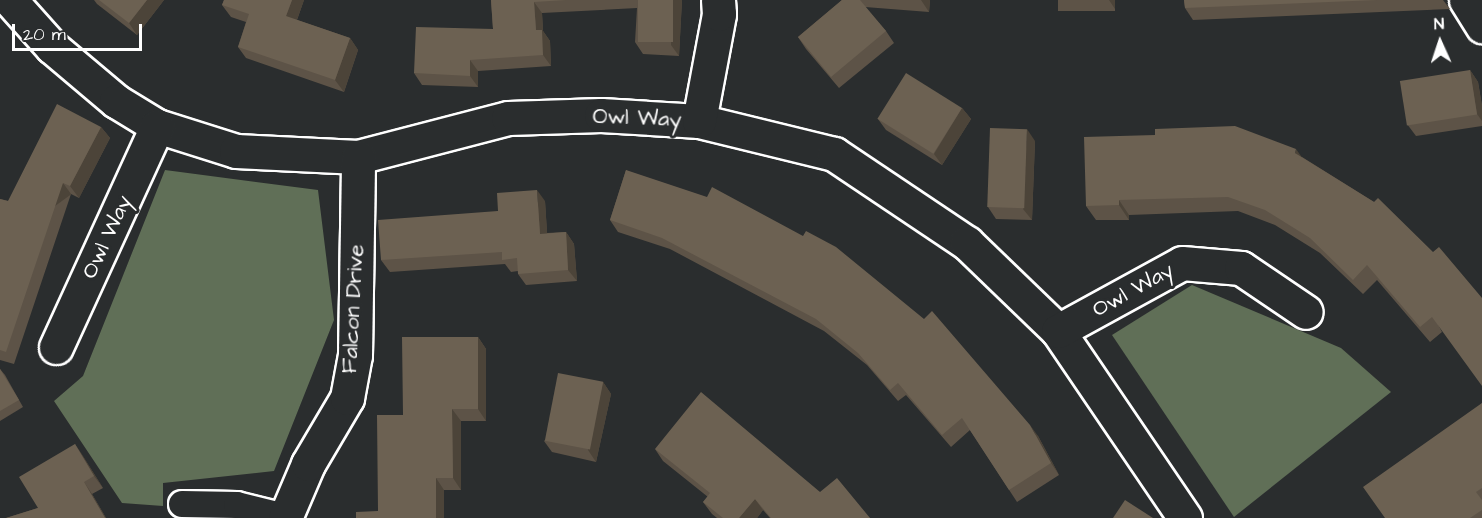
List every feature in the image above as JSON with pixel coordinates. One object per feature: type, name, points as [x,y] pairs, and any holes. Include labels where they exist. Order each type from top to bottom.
[{"type":"street","name":"Owl Way","points":[[10,0],[52,47],[116,101],[157,126],[236,151],[358,157],[508,118],[601,115],[699,121],[834,154],[967,243],[1058,331],[1185,518]]},
{"type":"street","points":[[699,121],[719,14],[718,0]]},
{"type":"street","points":[[1466,0],[1482,25]]},
{"type":"street","name":"Owl Way","points":[[56,347],[157,126]]},
{"type":"street","name":"Falcon Drive","points":[[285,518],[308,464],[347,398],[355,355],[358,157]]},
{"type":"street","name":"Owl Way","points":[[1058,331],[1182,264],[1241,268],[1306,312]]},
{"type":"lane","points":[[182,504],[237,505],[285,518]]},
{"type":"green space","points":[[165,170],[318,190],[334,320],[274,471],[163,483],[163,506],[122,503],[54,401],[83,376]]},
{"type":"green space","points":[[1192,285],[1341,348],[1391,392],[1234,517],[1112,335]]},
{"type":"building","points":[[99,0],[147,0],[129,23]]},
{"type":"building","points":[[224,0],[292,0],[286,16],[350,38],[335,80],[238,47],[249,14],[222,5]]},
{"type":"building","points":[[491,0],[566,0],[534,2],[536,30],[542,30],[543,55],[470,60],[470,76],[414,73],[416,27],[493,29]]},
{"type":"building","points":[[638,0],[673,0],[673,42],[638,42]]},
{"type":"building","points":[[842,0],[860,0],[886,31],[831,77],[798,37]]},
{"type":"building","points":[[1184,0],[1377,0],[1185,8]]},
{"type":"building","points":[[1470,70],[1477,114],[1407,126],[1400,81]]},
{"type":"building","points":[[906,73],[962,108],[933,154],[877,119]]},
{"type":"building","points":[[57,104],[101,127],[70,186],[63,183],[6,352],[0,350],[0,199],[8,201]]},
{"type":"building","points":[[1235,126],[1296,149],[1295,153],[1374,202],[1378,198],[1433,252],[1439,247],[1482,298],[1482,386],[1432,317],[1420,327],[1367,265],[1353,280],[1310,238],[1265,210],[1228,197],[1119,200],[1119,205],[1086,206],[1084,137],[1155,135],[1155,129]]},
{"type":"building","points":[[990,128],[1027,129],[1024,208],[987,207]]},
{"type":"building","points":[[626,170],[707,197],[712,187],[803,236],[806,231],[836,247],[924,319],[932,311],[1030,425],[1051,463],[1009,490],[962,418],[942,435],[898,383],[890,390],[858,353],[816,319],[662,238],[610,220]]},
{"type":"building","points":[[537,190],[540,234],[566,232],[568,270],[518,274],[517,258],[502,260],[502,252],[381,260],[378,220],[498,211],[497,193]]},
{"type":"building","points":[[402,337],[478,337],[478,409],[452,409],[453,478],[436,478],[436,518],[356,518],[356,512],[378,511],[377,415],[403,415]]},
{"type":"building","points":[[0,369],[19,400],[0,411]]},
{"type":"building","points":[[558,373],[603,382],[590,450],[545,441]]},
{"type":"building","points":[[701,392],[820,492],[837,478],[870,518],[771,518],[755,499],[739,518],[723,518],[703,502],[710,493],[655,449]]},
{"type":"building","points":[[1482,403],[1482,488],[1476,492],[1482,500],[1482,510],[1470,518],[1385,518],[1363,487]]},
{"type":"building","points":[[75,444],[94,476],[84,482],[105,518],[6,518],[38,508],[19,477]]},
{"type":"building","points":[[1125,500],[1153,518],[1113,518]]}]
